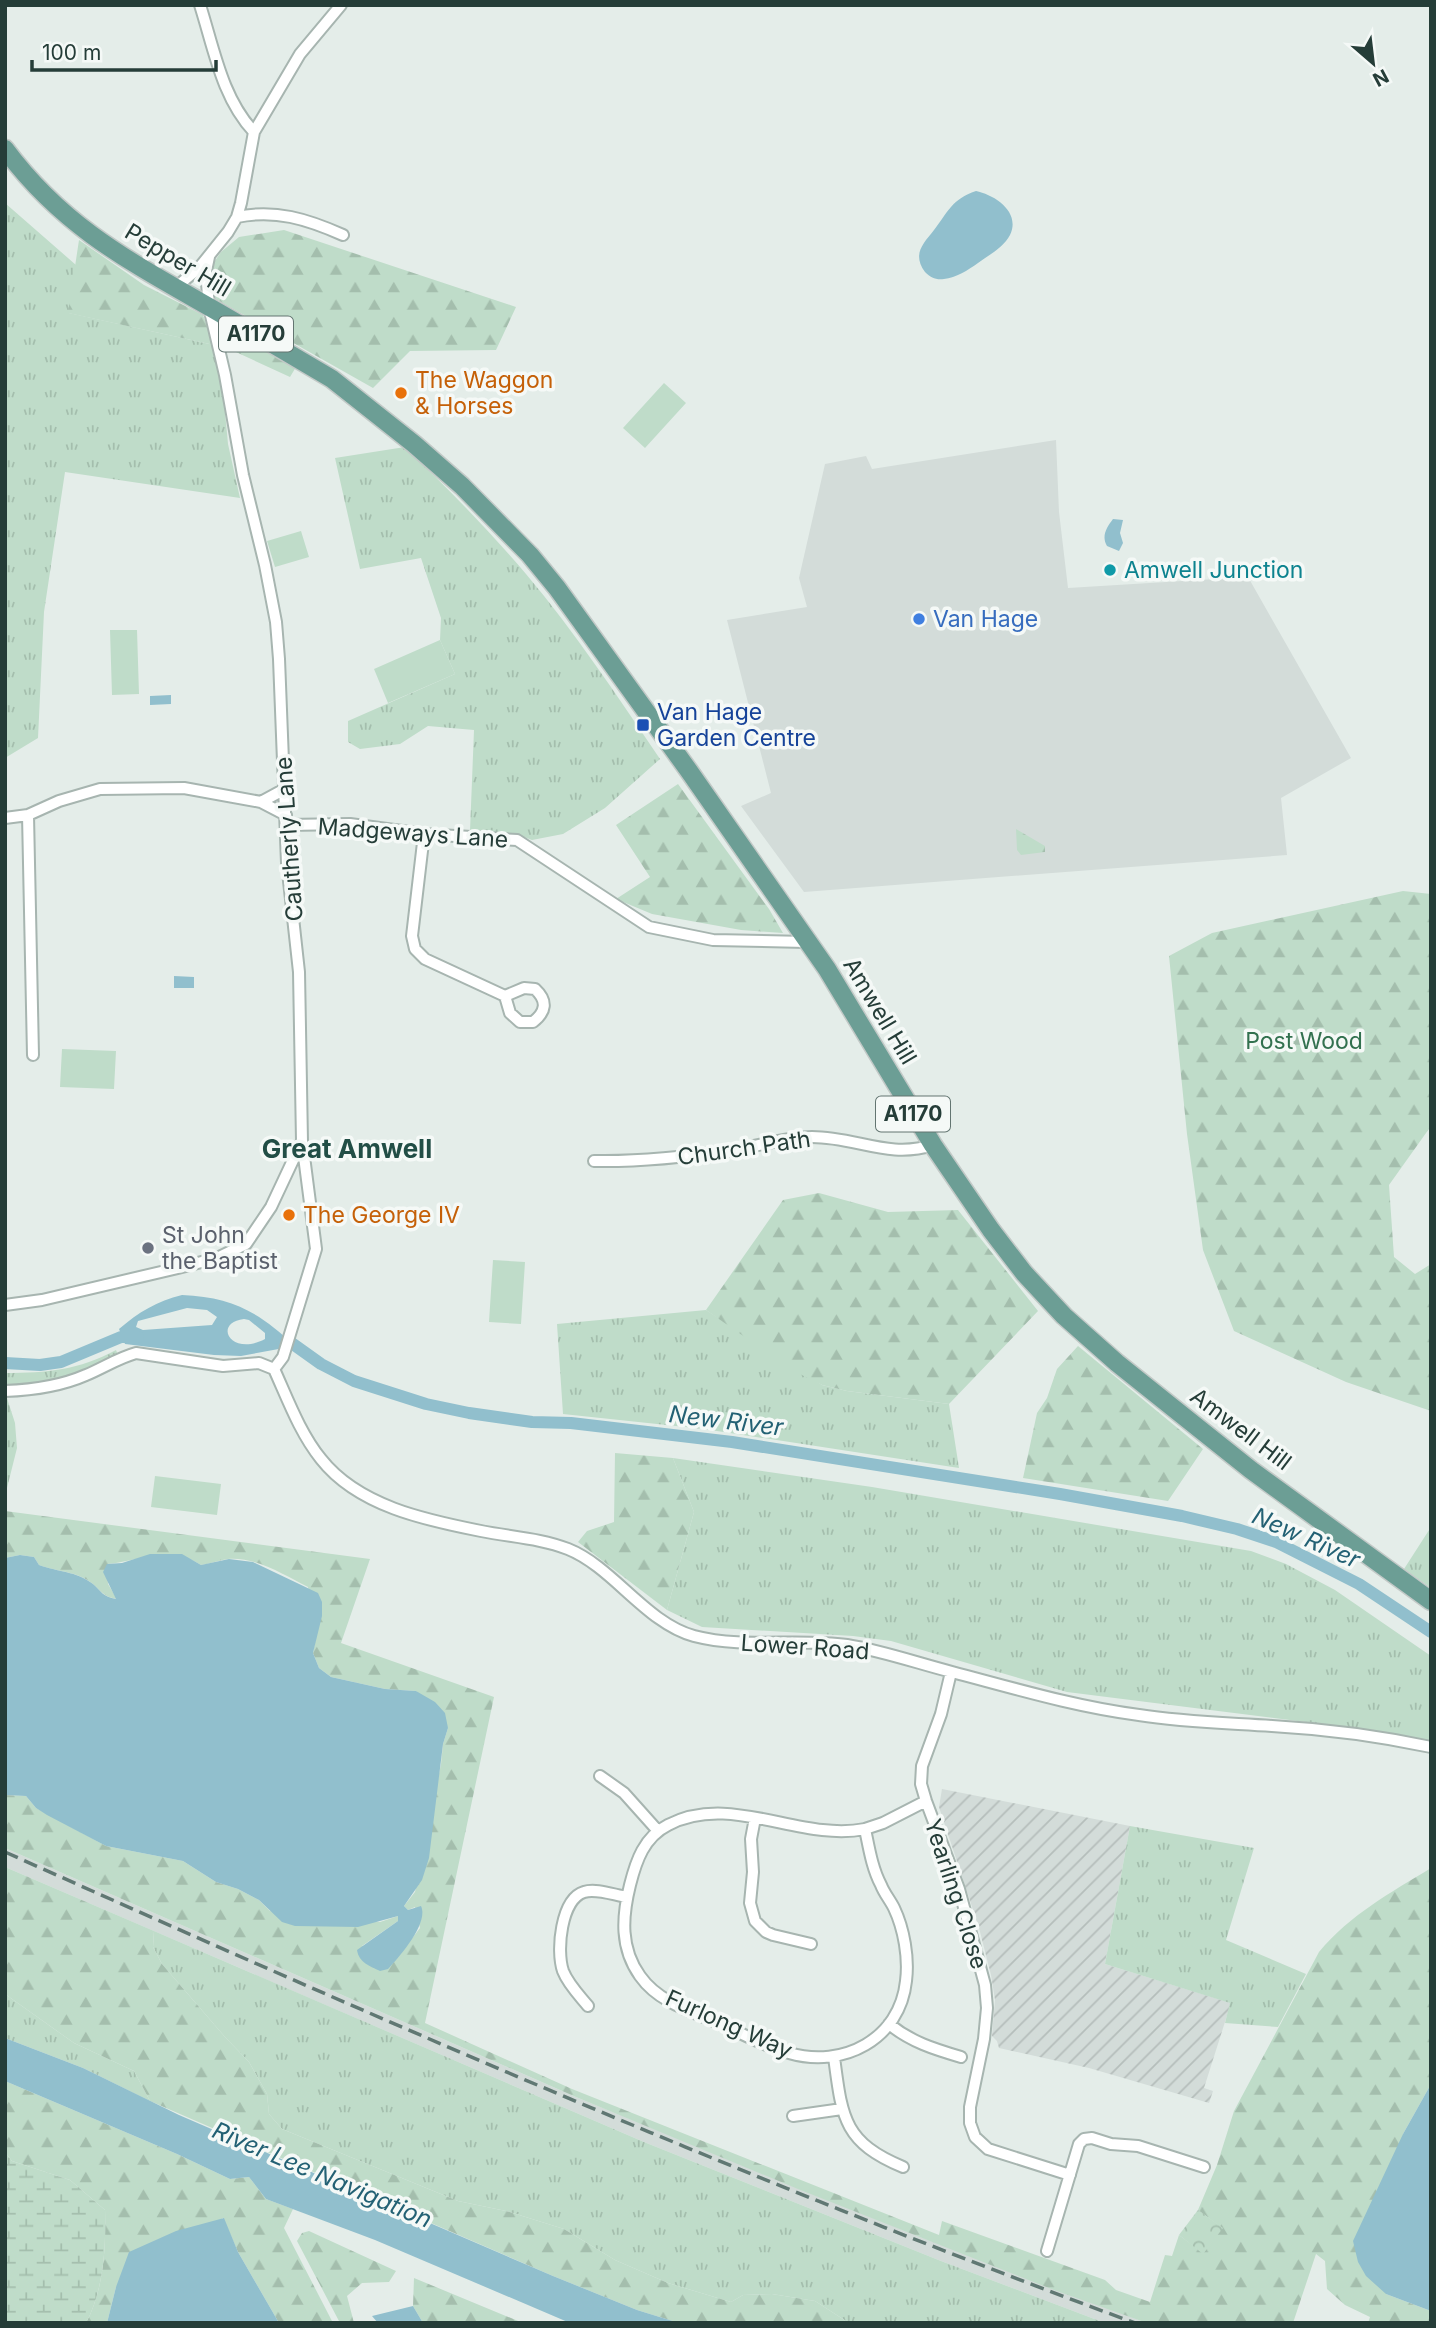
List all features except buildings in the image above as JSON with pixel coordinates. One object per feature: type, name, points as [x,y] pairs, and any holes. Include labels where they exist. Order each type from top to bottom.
[{"type":"main road","name":"Pepper Hill","points":[[5,149],[41,194],[66,216],[106,246],[332,379],[359,398],[437,463],[503,527]]},
{"type":"main road","name":"Amwell Hill","points":[[503,527],[530,555],[583,623],[697,782],[827,969],[933,1145],[1024,1273],[1064,1316],[1117,1363],[1251,1470],[1431,1601]]},
{"type":"street","points":[[200,5],[228,93],[241,118],[254,132]]},
{"type":"street","points":[[175,288],[209,257],[237,218],[254,132],[300,54],[341,5]]},
{"type":"street","points":[[237,218],[267,213],[295,217],[343,235]]},
{"type":"street","name":"Cautherly Lane","points":[[209,257],[206,271],[209,307],[276,622],[287,863],[299,972],[302,1141],[316,1249],[283,1357],[274,1369]]},
{"type":"street","points":[[5,818],[28,815],[58,801],[100,789],[184,788],[261,802],[286,820]]},
{"type":"street","points":[[261,802],[285,789]]},
{"type":"street","points":[[28,815],[33,1055]]},
{"type":"street","name":"Madgeways Lane","points":[[286,820],[517,840],[649,927],[713,940],[806,942]]},
{"type":"street","points":[[424,834],[412,936],[415,948],[425,959],[505,996]]},
{"type":"street","name":"Church Path","points":[[594,1161],[637,1162],[678,1158],[790,1138],[814,1137],[854,1141],[898,1151],[917,1150],[933,1145]]},
{"type":"street","points":[[5,1305],[42,1300],[178,1268],[216,1258],[246,1244],[271,1207],[302,1141]]},
{"type":"street","points":[[5,1391],[41,1388],[84,1376],[136,1353],[223,1367],[259,1363],[274,1369]]},
{"type":"street","name":"Lower Road","points":[[274,1369],[300,1425],[319,1456],[331,1472],[366,1496],[425,1518],[547,1542],[573,1551],[658,1617],[690,1635],[722,1641],[846,1645],[1063,1700],[1138,1715],[1278,1726],[1431,1747]]},
{"type":"street","points":[[600,1776],[624,1793],[658,1831],[680,1820],[723,1813],[841,1832],[865,1829],[926,1801],[921,1784],[922,1766],[941,1714],[951,1672]]},
{"type":"street","name":"Yearling Close","points":[[926,1801],[959,1889],[985,1985],[987,2008],[984,2039],[969,2117],[972,2131],[982,2145],[995,2153],[1070,2175]]},
{"type":"street","points":[[755,1818],[751,1839],[753,1872],[750,1903],[753,1915],[766,1932],[811,1944]]},
{"type":"street","name":"Furlong Way","points":[[658,1831],[643,1847],[638,1859],[627,1898],[623,1929],[629,1954],[640,1977],[657,1993],[680,2007],[777,2049],[811,2057],[834,2057],[864,2047],[881,2034],[897,2013],[905,1988],[906,1958],[897,1917],[877,1875],[865,1829]]},
{"type":"street","points":[[588,2006],[566,1978],[561,1960],[560,1942],[568,1906],[575,1896],[588,1891],[627,1898]]},
{"type":"street","points":[[889,2024],[917,2042],[961,2057]]},
{"type":"street","points":[[834,2057],[842,2109],[849,2129],[861,2143],[881,2158],[903,2167]]},
{"type":"street","points":[[793,2116],[842,2109]]},
{"type":"street","points":[[1047,2251],[1079,2144],[1084,2139],[1138,2146],[1204,2167]]},
{"type":"shaded area","name":"Van Hage Garden Centre","points":[[1056,440],[1059,512],[1068,588],[1248,577],[1351,758],[1281,798],[1287,855],[804,892],[741,806],[771,793],[727,620],[807,607],[799,578],[825,464],[866,456],[872,469]]},
{"type":"shaded area","points":[[942,1789],[1130,1826],[1105,1964],[1231,2003],[1204,2088],[1213,2091],[1209,2103],[1089,2068],[999,2048],[992,2036],[995,2000],[991,1975],[979,1928],[939,1807]]},
{"type":"shaded area","points":[[5,1848],[576,2097],[918,2236],[1147,2323],[1105,2323],[941,2261],[644,2142],[5,1867]]},
{"type":"green space","points":[[5,203],[76,265],[69,313],[214,345],[222,380],[228,444],[240,498],[65,472],[44,612],[38,738],[5,758]]},
{"type":"green space","points":[[284,230],[516,307],[496,350],[410,351],[373,388],[212,297],[210,268],[221,252],[239,237]]},
{"type":"green space","points":[[79,240],[144,285],[203,315],[214,345],[68,313]]},
{"type":"green space","points":[[227,327],[296,367],[290,377],[225,347],[221,328]]},
{"type":"green space","points":[[664,383],[686,403],[645,448],[623,428]]},
{"type":"green space","points":[[405,447],[512,557],[544,596],[660,759],[605,808],[563,834],[532,840],[519,835],[470,831],[474,730],[428,726],[400,744],[360,749],[348,742],[348,721],[455,674],[440,640],[441,618],[421,558],[360,569],[335,458]]},
{"type":"green space","points":[[301,531],[309,557],[275,567],[267,541]]},
{"type":"green space","points":[[110,630],[137,630],[139,694],[112,695]]},
{"type":"green space","points":[[440,640],[455,674],[388,703],[374,669]]},
{"type":"green space","points":[[678,784],[769,909],[783,933],[741,930],[652,914],[616,899],[650,877],[616,825]]},
{"type":"green space","points":[[1016,829],[1045,846],[1045,852],[1021,855],[1017,850]]},
{"type":"green space","name":"Post Wood","points":[[1403,891],[1431,894],[1431,1126],[1389,1185],[1394,1257],[1415,1274],[1431,1264],[1431,1411],[1346,1382],[1234,1331],[1203,1250],[1187,1134],[1169,956],[1212,933]]},
{"type":"green space","points":[[62,1049],[116,1051],[114,1089],[60,1087]]},
{"type":"green space","points":[[819,1193],[888,1212],[958,1210],[1038,1311],[949,1404],[847,1391],[822,1385],[792,1370],[706,1310],[783,1200]]},
{"type":"green space","points":[[493,1260],[525,1262],[521,1324],[489,1322]]},
{"type":"green space","points":[[706,1310],[822,1385],[847,1391],[949,1404],[959,1468],[704,1429],[563,1414],[557,1324]]},
{"type":"green space","points":[[1078,1346],[1203,1449],[1168,1501],[1023,1478],[1037,1413],[1047,1398],[1057,1369]]},
{"type":"green space","points":[[116,1350],[118,1355],[79,1374],[38,1384],[5,1387],[5,1373],[62,1369],[89,1362]]},
{"type":"green space","points":[[5,1398],[15,1423],[17,1448],[5,1496]]},
{"type":"green space","points":[[615,1453],[673,1458],[694,1512],[667,1610],[578,1542],[587,1531],[614,1522]]},
{"type":"green space","points":[[673,1458],[872,1487],[1251,1551],[1286,1564],[1335,1590],[1431,1656],[1431,1742],[1361,1729],[1067,1692],[891,1641],[853,1636],[702,1627],[667,1610],[694,1512]]},
{"type":"green space","points":[[155,1476],[221,1484],[217,1515],[151,1507]]},
{"type":"green space","points":[[5,1511],[370,1559],[341,1643],[494,1697],[425,2023],[572,2089],[939,2235],[942,2221],[1105,2280],[1116,2290],[1150,2302],[1165,2255],[1172,2256],[1179,2235],[1203,2253],[1222,2228],[1198,2210],[1217,2165],[1234,2111],[1319,1952],[1358,1915],[1431,1868],[1431,2084],[1403,2134],[1386,2294],[1431,2311],[1431,2323],[1368,2323],[1370,2317],[1345,2305],[1327,2289],[1325,2261],[1316,2254],[1293,2323],[1147,2323],[1054,2290],[798,2189],[576,2097],[5,1848],[5,1795],[26,1796],[36,1808],[106,1846],[183,1861],[216,1882],[259,1900],[270,1911],[380,1922],[398,1916],[398,1921],[362,1946],[407,1945],[420,1928],[415,1907],[408,1910],[404,1906],[415,1892],[448,1728],[416,1691],[385,1689],[331,1677],[319,1668],[313,1653],[316,1637],[308,1587],[280,1572],[239,1559],[201,1565],[178,1556],[155,1555],[107,1564],[108,1584],[117,1599],[74,1574],[39,1565],[34,1557],[20,1555],[5,1558]]},
{"type":"green space","points":[[1431,1527],[1431,1588],[1404,1569]]},
{"type":"green space","points":[[1130,1826],[1254,1848],[1226,1940],[1306,1974],[1278,2027],[1225,2023],[1230,2003],[1105,1964]]},
{"type":"green space","points":[[5,1867],[154,1931],[153,1947],[162,1964],[249,2062],[267,2094],[269,2114],[282,2129],[458,2201],[506,2211],[564,2229],[615,2260],[668,2283],[731,2302],[743,2295],[772,2294],[815,2301],[849,2323],[679,2323],[637,2310],[150,2101],[134,2071],[74,2043],[5,1994]]},
{"type":"green space","points":[[154,1931],[644,2142],[941,2261],[1105,2323],[849,2323],[815,2301],[772,2294],[743,2295],[731,2302],[668,2283],[615,2260],[564,2229],[506,2211],[458,2201],[282,2129],[269,2114],[267,2094],[249,2062],[162,1964],[153,1947]]},
{"type":"green space","points":[[5,1994],[74,2043],[134,2071],[150,2101],[83,2068],[5,2038]]},
{"type":"green space","points":[[5,2081],[230,2179],[249,2177],[266,2199],[293,2209],[284,2228],[333,2323],[279,2323],[238,2252],[223,2218],[116,2287],[107,2323],[86,2323],[97,2296],[103,2268],[105,2210],[70,2180],[12,2161],[5,2152]]},
{"type":"green space","points":[[5,2152],[12,2161],[70,2180],[105,2210],[103,2268],[97,2296],[86,2323],[5,2323]]},
{"type":"green space","points":[[1198,2210],[1223,2228],[1203,2254],[1179,2235]]},
{"type":"green space","points":[[309,2231],[396,2271],[389,2282],[362,2283],[347,2296],[354,2323],[340,2323],[297,2241],[302,2233]]},
{"type":"green space","points":[[414,2278],[523,2323],[423,2323],[413,2306]]},
{"type":"water","points":[[976,191],[991,196],[1009,212],[1012,219],[1010,235],[996,250],[974,266],[953,277],[936,279],[921,266],[920,249],[951,207],[961,198]]},
{"type":"water","points":[[1113,519],[1123,520],[1120,533],[1123,543],[1119,551],[1107,546],[1105,539],[1107,528]]},
{"type":"water","points":[[171,695],[171,704],[150,705],[150,696]]},
{"type":"water","points":[[174,976],[194,977],[194,988],[174,988]]},
{"type":"water","points":[[182,1295],[216,1299],[244,1308],[257,1315],[295,1346],[241,1356],[125,1344],[119,1329],[149,1308]],"holes":[[[187,1308],[207,1310],[217,1317],[212,1325],[143,1330],[136,1327],[138,1321]],[[244,1319],[265,1333],[265,1339],[253,1343],[235,1342],[228,1332],[229,1326]]]},
{"type":"water","points":[[150,1554],[182,1554],[201,1565],[229,1559],[253,1562],[318,1593],[322,1602],[322,1616],[313,1653],[319,1668],[331,1677],[385,1689],[416,1691],[435,1702],[445,1713],[448,1728],[443,1744],[429,1858],[422,1880],[404,1906],[408,1910],[421,1906],[421,1921],[412,1939],[388,1969],[380,1971],[369,1966],[360,1958],[357,1950],[398,1921],[398,1916],[358,1927],[295,1926],[282,1922],[259,1900],[216,1882],[183,1861],[106,1846],[47,1815],[36,1808],[26,1796],[5,1795],[5,1558],[20,1555],[34,1557],[39,1565],[80,1577],[105,1595],[116,1599],[103,1572],[107,1564],[122,1563]]},
{"type":"water","points":[[5,2038],[83,2068],[179,2115],[553,2276],[637,2310],[679,2323],[570,2323],[375,2240],[266,2199],[249,2177],[230,2179],[5,2081]]},
{"type":"water","points":[[1431,2084],[1431,2311],[1386,2294],[1366,2276],[1358,2262],[1353,2241],[1403,2134]]},
{"type":"water","points":[[224,2218],[238,2252],[279,2323],[107,2323],[129,2252],[176,2231]]},
{"type":"water","points":[[413,2306],[423,2323],[378,2323],[372,2316]]},
{"type":"waterway","name":"New River","points":[[5,1363],[40,1365],[61,1362],[121,1337],[138,1337]]},
{"type":"waterway","name":"New River","points":[[282,1341],[293,1344],[321,1364],[354,1381],[426,1404],[469,1413],[732,1442],[1060,1494],[1237,1529],[1276,1542],[1359,1584],[1431,1632]]},
{"type":"railway","points":[[5,1852],[566,2097],[849,2213],[1135,2323]]},
{"type":"place","name":"The Waggon & Horses","points":[[401,393]]},
{"type":"place","name":"Amwell Junction","points":[[1110,570]]},
{"type":"place","name":"Van Hage","points":[[919,619]]},
{"type":"place","name":"Van Hage Garden Centre","points":[[643,725]]},
{"type":"place","name":"The George IV","points":[[289,1215]]},
{"type":"place","name":"St John the Baptist","points":[[148,1248]]},
{"type":"district","name":"Great Amwell","points":[[347,1149]]},
{"type":"water label","name":"River Lee Navigation","points":[[322,2175]]}]
